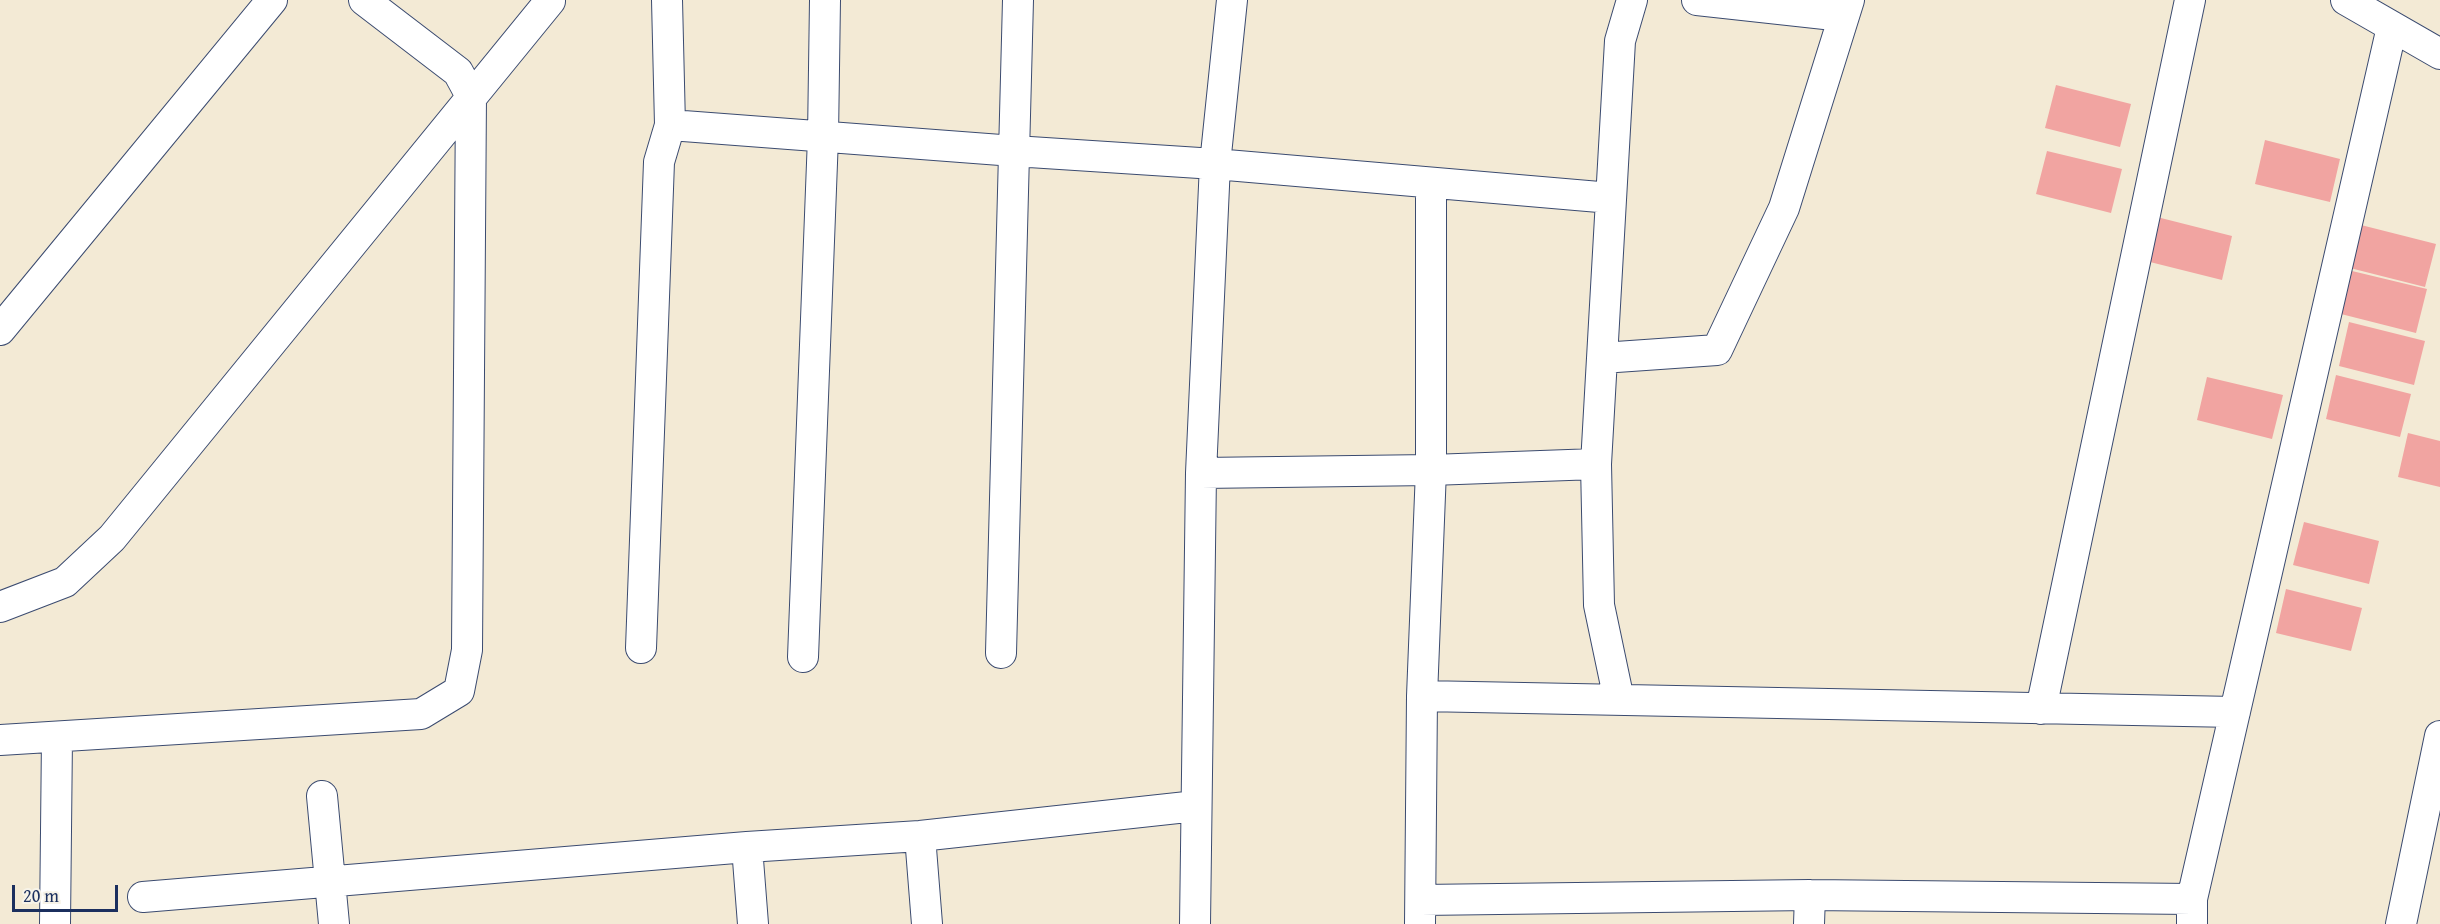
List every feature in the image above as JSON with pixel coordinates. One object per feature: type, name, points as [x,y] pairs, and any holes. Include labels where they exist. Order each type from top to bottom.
[{"type":"street","points":[[0,330],[272,0]]},
{"type":"street","points":[[0,740],[421,714],[459,691],[467,650],[471,96],[458,72],[364,0]]},
{"type":"street","points":[[641,648],[659,162],[670,125],[667,0]]},
{"type":"street","points":[[803,657],[823,137],[825,0]]},
{"type":"street","points":[[1001,652],[1018,0]]},
{"type":"street","points":[[1195,924],[1201,473],[1215,164],[1232,0]]},
{"type":"street","points":[[1619,700],[1599,605],[1596,464],[1620,41],[1632,0]]},
{"type":"street","points":[[1602,358],[1717,350],[1784,208],[1846,8],[1697,0]]},
{"type":"street","points":[[2042,709],[2190,0]]},
{"type":"street","points":[[2346,0],[2440,54]]},
{"type":"street","points":[[0,607],[65,582],[112,538],[550,1]]},
{"type":"street","points":[[1431,184],[1431,470],[1422,696],[1421,912],[1810,895],[2192,912],[2235,712],[2392,27]]},
{"type":"street","points":[[670,125],[1014,152],[1215,164],[1611,198]]},
{"type":"street","points":[[1201,473],[1431,470],[1596,464]]},
{"type":"street","points":[[1422,696],[2235,712]]},
{"type":"street","points":[[2401,924],[2440,736]]},
{"type":"street","points":[[55,924],[57,737]]},
{"type":"street","points":[[322,796],[334,924]]},
{"type":"street","points":[[143,897],[747,847],[920,836],[1196,806]]},
{"type":"street","points":[[920,836],[927,924]]},
{"type":"street","points":[[747,847],[753,924]]},
{"type":"street","points":[[1809,924],[1810,895]]},
{"type":"building","points":[[2056,85],[2131,104],[2120,147],[2045,128]]},
{"type":"building","points":[[2265,140],[2340,159],[2330,202],[2255,184]]},
{"type":"building","points":[[2047,151],[2122,169],[2111,213],[2036,194]]},
{"type":"building","points":[[2157,217],[2232,236],[2222,280],[2146,261]]},
{"type":"building","points":[[2361,225],[2436,244],[2425,287],[2350,268]]},
{"type":"building","points":[[2352,271],[2427,289],[2416,333],[2341,314]]},
{"type":"building","points":[[2349,322],[2425,341],[2414,385],[2339,366]]},
{"type":"building","points":[[2336,375],[2411,394],[2400,437],[2326,419]]},
{"type":"building","points":[[2207,377],[2283,395],[2272,439],[2197,420]]},
{"type":"building","points":[[2408,433],[2440,441],[2440,487],[2398,477]]},
{"type":"building","points":[[2304,522],[2379,541],[2369,584],[2293,565]]},
{"type":"building","points":[[2286,589],[2362,608],[2351,651],[2276,633]]}]
